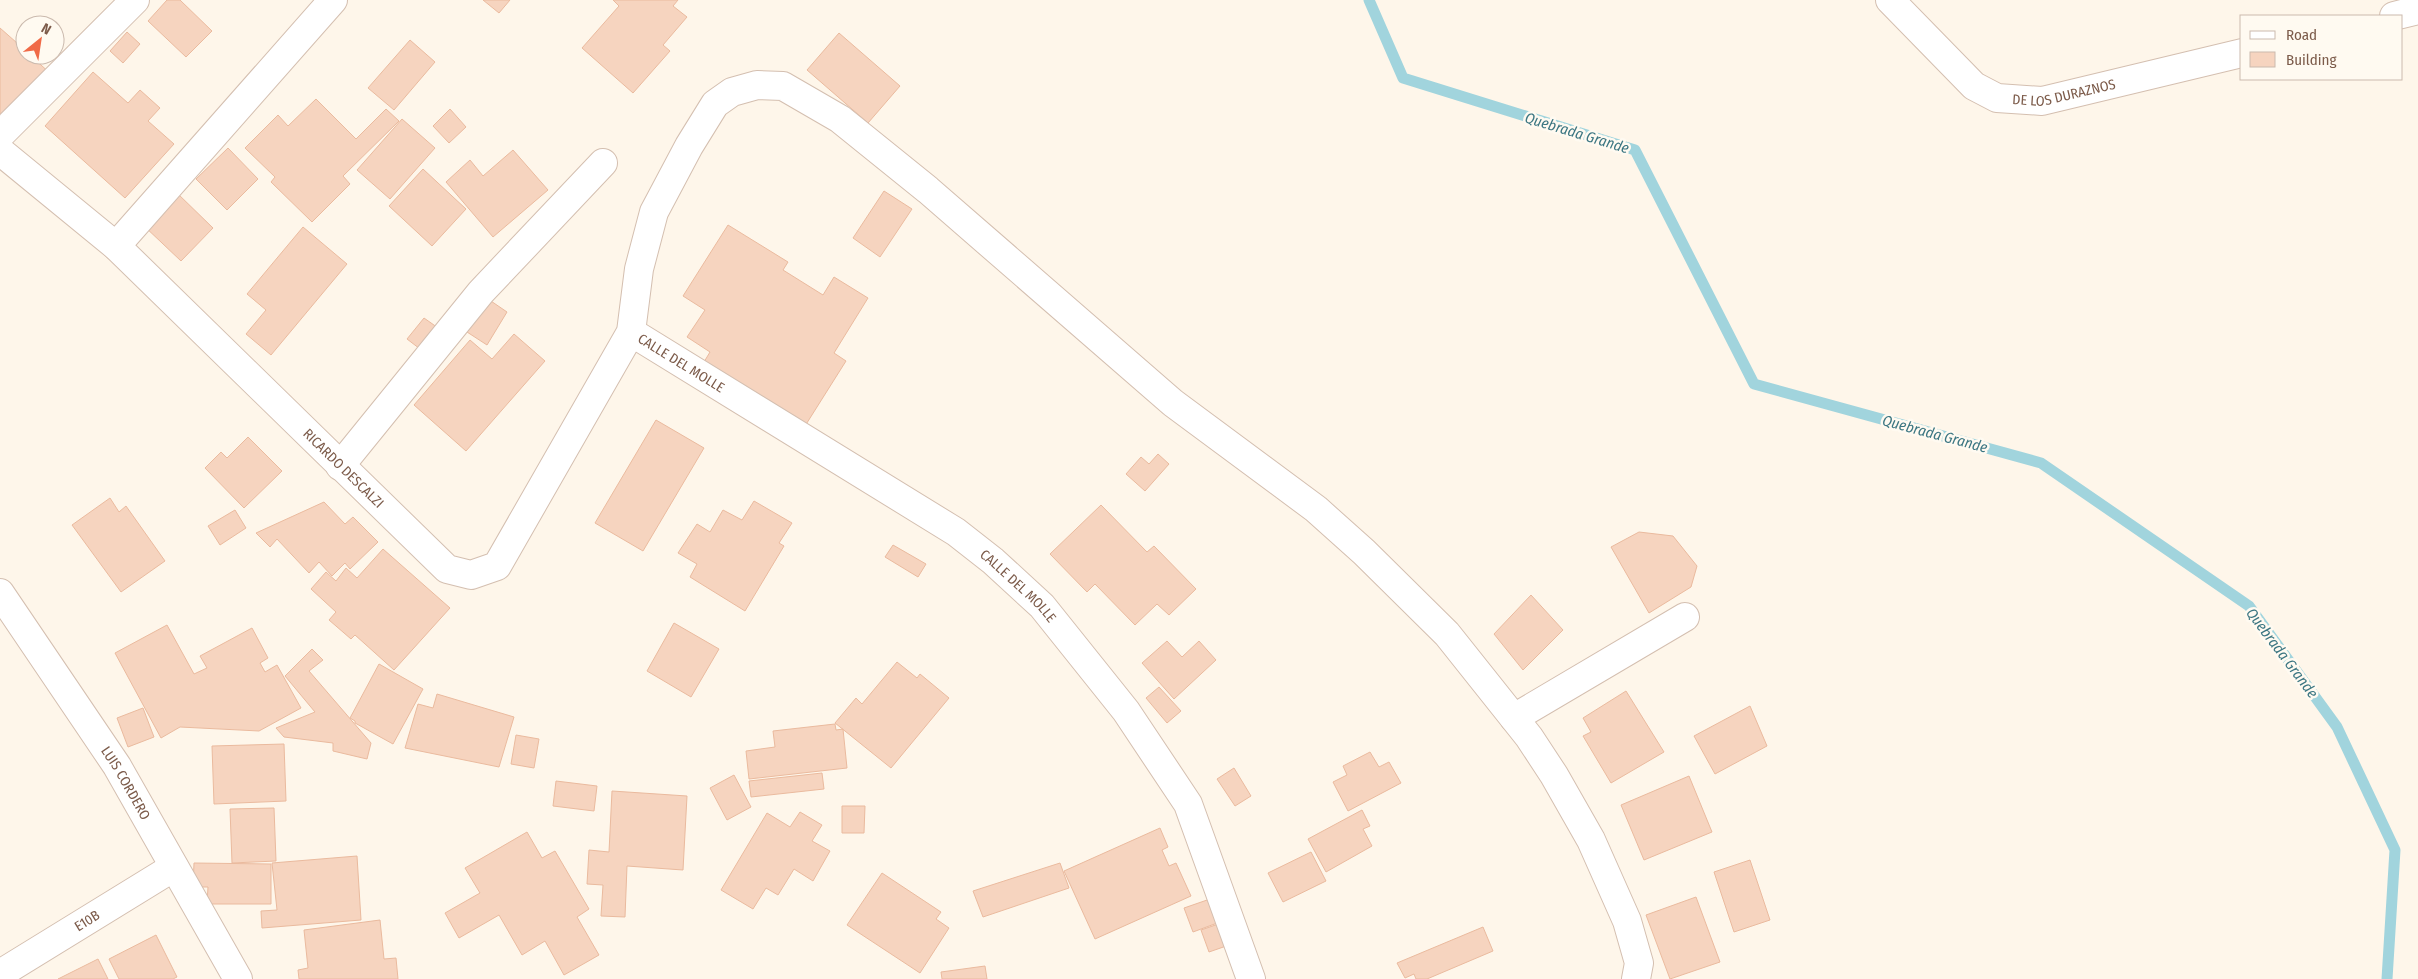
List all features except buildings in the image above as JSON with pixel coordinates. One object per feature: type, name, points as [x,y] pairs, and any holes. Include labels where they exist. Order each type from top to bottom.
[{"type":"street","points":[[0,135],[135,0]]},
{"type":"street","points":[[116,246],[333,0]]},
{"type":"street","name":"DE LOS DURAZNOS","points":[[1890,0],[1974,86],[1998,98],[2042,101],[2240,53]]},
{"type":"street","points":[[2398,15],[2418,10]]},
{"type":"street","points":[[631,332],[639,270],[654,212],[715,104],[732,92],[757,85],[783,86],[840,119],[928,190],[1173,403],[1316,508],[1364,552],[1446,634],[1514,718],[1554,775],[1591,840],[1627,921],[1638,963],[1636,979]]},
{"type":"street","name":"RICARDO DESCALZI","points":[[0,151],[116,246],[447,569],[471,575],[497,566],[631,332]]},
{"type":"street","points":[[340,466],[481,292],[603,163]]},
{"type":"street","name":"CALLE DEL MOLLE","points":[[631,332],[956,532],[993,561],[1042,606],[1126,711],[1188,804],[1251,979]]},
{"type":"street","name":"LUIS CORDERO","points":[[0,593],[117,766],[238,979]]},
{"type":"street","points":[[1514,718],[1685,617]]},
{"type":"street","name":"E10B","points":[[0,974],[174,867]]},
{"type":"waterway","name":"Quebrada Grande","points":[[1369,0],[1403,78],[1635,150],[1754,384],[2041,463],[2249,606],[2337,727],[2395,850],[2387,979]]}]
